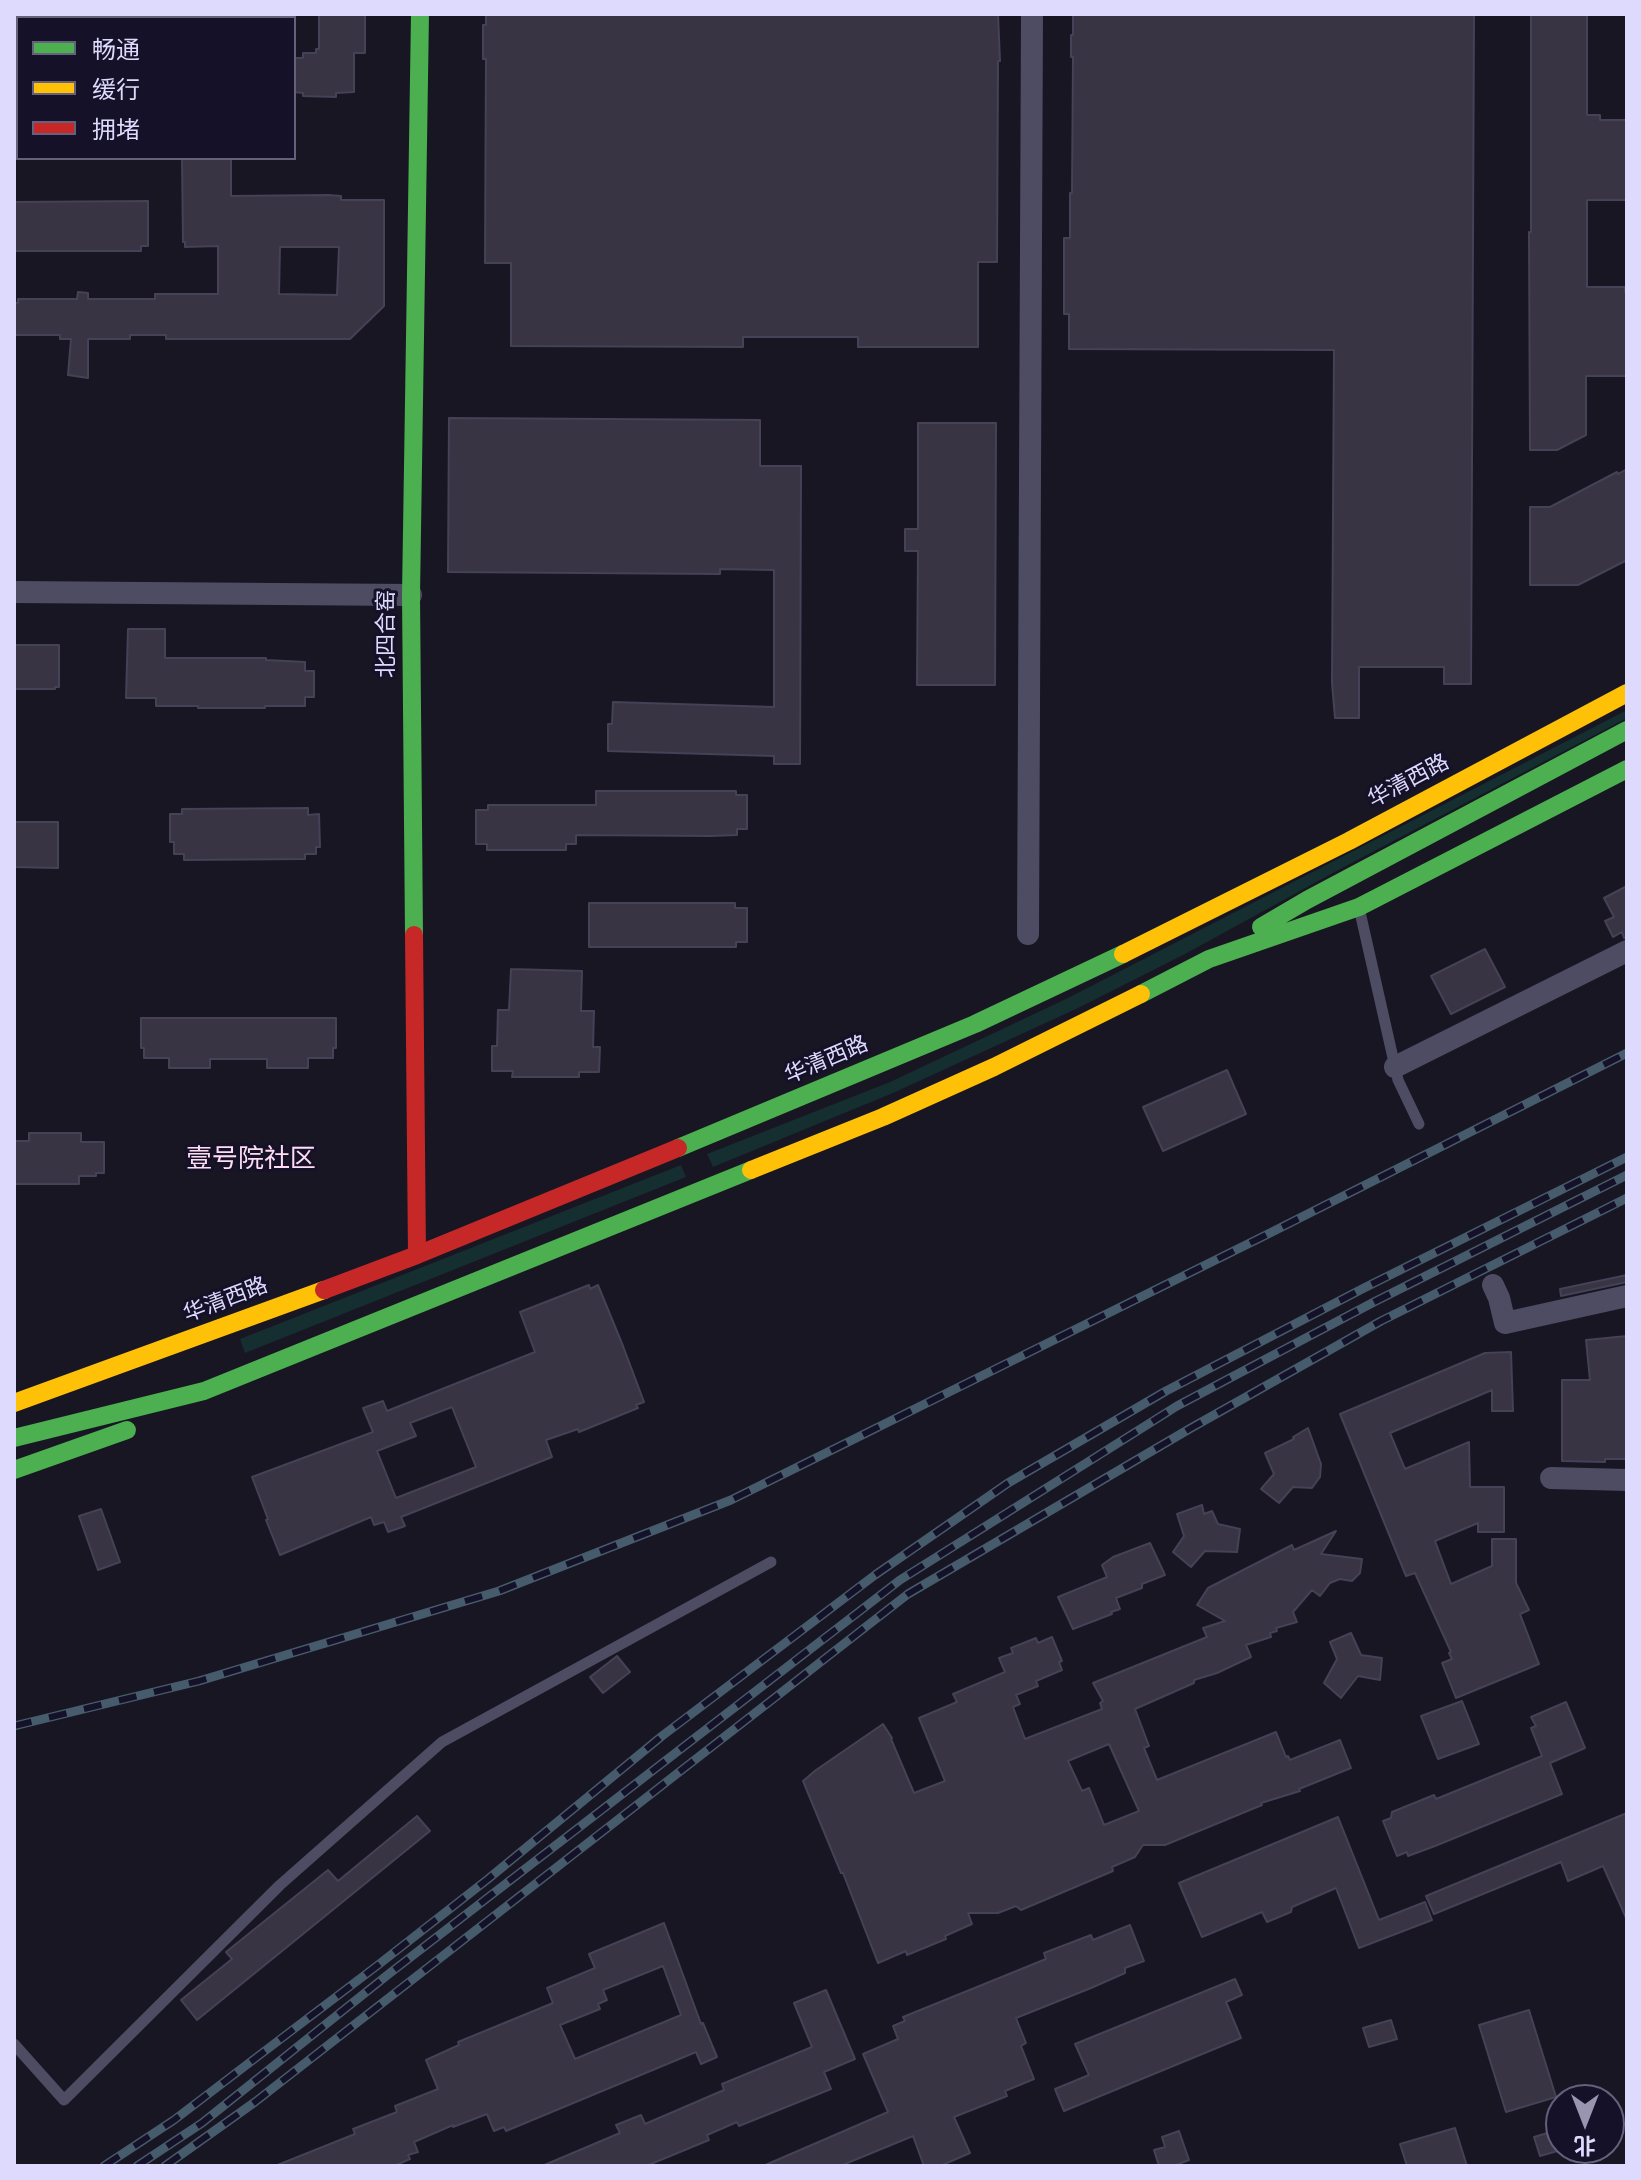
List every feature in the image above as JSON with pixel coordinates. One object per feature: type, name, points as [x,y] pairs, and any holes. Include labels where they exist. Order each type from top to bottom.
[{"type":"main road","name":"北四合窑","points":[[417,1255],[411,595],[420,14]]},
{"type":"main road","name":"华清西路","points":[[14,1403],[417,1255],[975,1024],[1162,936],[1349,841],[1627,693]]},
{"type":"main road","points":[[14,1470],[124,1432],[204,1391],[883,1117],[994,1067],[1209,959],[1307,900],[1627,730]]},
{"type":"main road","points":[[1209,959],[1359,907],[1627,769]]},
{"type":"main road","points":[[41,1374],[96,1357],[180,1344]]},
{"type":"main road","points":[[14,1438],[204,1391]]},
{"type":"street","points":[[1028,934],[1032,14]]},
{"type":"street","points":[[14,592],[411,595]]},
{"type":"street","points":[[1395,1067],[1627,951]]},
{"type":"street","points":[[1493,1285],[1505,1323],[1627,1296]]},
{"type":"street","points":[[1551,1478],[1627,1480]]},
{"type":"lane","points":[[1359,907],[1398,1080],[1419,1124]]},
{"type":"lane","points":[[14,2044],[64,2100],[280,1885],[442,1742],[771,1562]]},
{"type":"green space","points":[[1627,710],[1627,718],[1076,1009],[893,1093],[713,1167],[707,1154],[890,1082],[1068,998]]},
{"type":"green space","points":[[681,1165],[686,1177],[245,1353],[240,1339]]},
{"type":"building","points":[[319,14],[365,14],[365,53],[354,53],[354,92],[336,93],[336,97],[303,96],[303,93],[296,92],[296,58],[303,58],[303,53],[316,53],[319,49]]},
{"type":"building","points":[[486,14],[998,14],[997,262],[978,262],[978,347],[858,347],[858,337],[743,337],[743,347],[511,346],[511,263],[485,263],[486,59],[483,59],[483,25],[486,25]]},
{"type":"building","points":[[1073,14],[1474,14],[1471,684],[1444,684],[1444,667],[1359,667],[1359,718],[1335,718],[1332,683],[1334,350],[1069,349],[1069,314],[1064,314],[1064,238],[1070,238],[1072,193]]},
{"type":"building","points":[[1531,14],[1587,14],[1587,115],[1600,115],[1600,120],[1627,120],[1627,200],[1587,200],[1587,287],[1625,287],[1627,376],[1586,376],[1586,435],[1557,450],[1530,450]]},
{"type":"building","points":[[182,160],[231,160],[231,196],[328,195],[341,196],[341,200],[384,200],[384,306],[350,339],[166,339],[166,335],[130,335],[130,339],[88,339],[88,378],[68,375],[71,339],[60,339],[60,335],[14,335],[14,303],[18,303],[18,299],[77,299],[78,292],[88,293],[88,299],[155,299],[155,294],[218,294],[218,246],[185,247]],"holes":[[[280,247],[339,247],[337,295],[279,294]]]},
{"type":"building","points":[[148,201],[148,246],[141,246],[141,251],[14,251],[14,202]]},
{"type":"building","points":[[449,418],[760,420],[760,466],[801,466],[800,764],[774,764],[774,756],[608,751],[608,724],[612,724],[613,702],[774,707],[774,570],[720,569],[720,574],[448,572]]},
{"type":"building","points":[[918,423],[996,423],[995,685],[917,685],[918,551],[905,551],[905,529],[918,529]]},
{"type":"building","points":[[1627,469],[1627,560],[1578,585],[1530,585],[1530,507],[1550,507]]},
{"type":"building","points":[[128,629],[165,629],[165,658],[266,658],[305,662],[305,671],[314,671],[314,697],[305,697],[305,706],[265,708],[156,706],[156,698],[126,698]]},
{"type":"building","points":[[14,645],[59,645],[59,687],[14,689]]},
{"type":"building","points":[[596,791],[736,791],[736,795],[747,795],[747,829],[737,829],[737,835],[710,836],[576,835],[576,844],[566,844],[566,850],[487,850],[487,844],[476,844],[476,810],[488,810],[488,805],[596,805]]},
{"type":"building","points":[[308,808],[308,815],[319,814],[320,847],[316,847],[316,854],[305,854],[305,859],[184,860],[184,854],[174,854],[174,842],[170,842],[170,814],[182,814],[182,809]]},
{"type":"building","points":[[14,822],[58,822],[58,868],[14,867]]},
{"type":"building","points":[[1627,886],[1627,937],[1624,938],[1622,932],[1613,937],[1605,921],[1614,917],[1604,898]]},
{"type":"building","points":[[589,903],[735,903],[735,908],[747,908],[747,942],[736,942],[736,947],[589,947]]},
{"type":"building","points":[[1485,949],[1505,987],[1451,1014],[1431,976]]},
{"type":"building","points":[[511,969],[582,971],[581,1011],[594,1011],[593,1047],[600,1047],[599,1072],[579,1072],[579,1077],[512,1077],[513,1071],[492,1071],[492,1046],[497,1046],[498,1010],[509,1010]]},
{"type":"building","points":[[141,1018],[336,1018],[336,1048],[333,1048],[333,1058],[308,1058],[308,1068],[267,1068],[267,1059],[210,1059],[210,1068],[169,1068],[169,1058],[144,1058]]},
{"type":"building","points":[[1227,1070],[1246,1114],[1163,1151],[1143,1107]]},
{"type":"building","points":[[29,1133],[81,1133],[81,1142],[104,1142],[104,1173],[79,1176],[79,1184],[14,1184],[14,1141],[29,1141]]},
{"type":"building","points":[[1627,1275],[1627,1282],[1561,1296],[1560,1289]]},
{"type":"building","points":[[589,1285],[590,1289],[598,1285],[644,1402],[636,1405],[638,1408],[579,1432],[578,1429],[546,1440],[552,1457],[401,1517],[405,1526],[388,1532],[384,1522],[374,1525],[371,1517],[280,1555],[252,1477],[373,1432],[363,1408],[383,1401],[387,1411],[535,1352],[520,1312]],"holes":[[[452,1407],[476,1467],[396,1498],[377,1451],[416,1436],[410,1423]]]},
{"type":"building","points":[[1627,1336],[1627,1459],[1562,1461],[1562,1380],[1590,1380],[1586,1340]]},
{"type":"building","points":[[1511,1352],[1513,1411],[1492,1411],[1492,1390],[1390,1433],[1405,1469],[1469,1442],[1470,1487],[1504,1487],[1504,1532],[1478,1532],[1478,1523],[1435,1541],[1451,1584],[1492,1566],[1492,1539],[1516,1539],[1516,1583],[1529,1610],[1520,1614],[1539,1664],[1456,1698],[1442,1663],[1452,1659],[1451,1652],[1415,1573],[1406,1576],[1340,1414],[1485,1353]]},
{"type":"building","points":[[1308,1428],[1321,1464],[1320,1477],[1312,1488],[1293,1487],[1279,1503],[1261,1489],[1274,1474],[1265,1453],[1294,1439]]},
{"type":"building","points":[[1202,1505],[1204,1514],[1212,1511],[1218,1524],[1240,1529],[1237,1552],[1205,1551],[1191,1567],[1173,1552],[1184,1536],[1177,1514]]},
{"type":"building","points":[[101,1509],[120,1562],[98,1570],[79,1516]]},
{"type":"building","points":[[1336,1531],[1321,1554],[1362,1559],[1360,1573],[1352,1581],[1340,1579],[1330,1583],[1320,1596],[1312,1590],[1293,1612],[1297,1622],[1276,1628],[1277,1631],[1270,1633],[1271,1637],[1246,1645],[1251,1657],[1135,1709],[1149,1746],[1144,1748],[1157,1780],[1276,1732],[1290,1760],[1340,1740],[1351,1768],[1165,1845],[1143,1845],[1135,1857],[1112,1867],[1113,1871],[1021,1910],[1016,1906],[998,1913],[968,1913],[972,1924],[945,1936],[946,1939],[878,1963],[803,1781],[883,1724],[892,1738],[914,1793],[945,1781],[919,1718],[957,1702],[953,1694],[1005,1672],[999,1658],[1013,1653],[1011,1648],[1036,1638],[1038,1643],[1052,1637],[1062,1661],[1059,1662],[1062,1670],[1036,1681],[1038,1686],[1016,1695],[1020,1704],[1013,1707],[1025,1739],[1102,1709],[1100,1703],[1103,1701],[1093,1683],[1207,1637],[1203,1628],[1225,1621],[1197,1605],[1208,1588],[1292,1545],[1294,1550]],"holes":[[[1109,1744],[1139,1811],[1104,1825],[1089,1788],[1082,1791],[1068,1761]]]},
{"type":"building","points":[[1150,1543],[1165,1575],[1116,1598],[1120,1609],[1112,1614],[1073,1629],[1058,1597],[1107,1577],[1102,1565],[1113,1557]]},
{"type":"building","points":[[1351,1633],[1361,1655],[1382,1658],[1380,1680],[1358,1676],[1341,1698],[1324,1683],[1337,1659],[1330,1642]]},
{"type":"building","points":[[617,1656],[630,1672],[603,1693],[590,1677]]},
{"type":"building","points":[[1462,1701],[1479,1744],[1438,1759],[1421,1716]]},
{"type":"building","points":[[1566,1702],[1585,1748],[1550,1763],[1562,1794],[1435,1846],[1408,1856],[1407,1852],[1397,1856],[1383,1821],[1391,1818],[1392,1812],[1434,1795],[1436,1799],[1542,1756],[1531,1728],[1536,1726],[1531,1717]]},
{"type":"building","points":[[1627,1813],[1627,1920],[1603,1866],[1568,1881],[1561,1862],[1434,1914],[1426,1896]]},
{"type":"building","points":[[417,1816],[430,1831],[197,2020],[181,2000],[232,1959],[226,1952],[328,1870],[338,1881]]},
{"type":"building","points":[[1338,1817],[1379,1920],[1425,1902],[1432,1920],[1359,1948],[1336,1888],[1292,1907],[1291,1912],[1267,1922],[1262,1912],[1202,1937],[1179,1883]]},
{"type":"building","points":[[664,1923],[701,2024],[717,2057],[701,2064],[696,2052],[506,2131],[504,2127],[494,2131],[487,2114],[453,2125],[414,2142],[418,2152],[408,2155],[410,2159],[394,2166],[275,2166],[355,2134],[353,2129],[397,2112],[395,2106],[438,2089],[426,2060],[459,2045],[458,2042],[553,2003],[547,1988],[595,1968],[589,1954]],"holes":[[[663,1966],[681,2015],[575,2059],[560,2025],[600,2009],[598,2004],[607,2000],[603,1990]]]},
{"type":"building","points":[[1130,1925],[1144,1961],[1125,1968],[1125,1973],[1016,2018],[1026,2043],[1021,2046],[1034,2079],[1005,2091],[1007,2096],[954,2117],[970,2153],[940,2166],[924,2166],[913,2136],[840,2166],[763,2166],[888,2112],[863,2054],[898,2039],[893,2026],[905,2021],[903,2017],[1046,1959],[1044,1953],[1091,1935],[1093,1940]]},
{"type":"building","points":[[1235,1979],[1242,1995],[1226,2002],[1241,2038],[1064,2111],[1055,2089],[1089,2075],[1075,2044]]},
{"type":"building","points":[[826,1990],[855,2059],[824,2072],[831,2089],[739,2126],[737,2122],[707,2135],[709,2140],[646,2166],[542,2166],[620,2133],[616,2125],[641,2115],[645,2124],[724,2090],[722,2084],[812,2047],[794,2003]]},
{"type":"building","points":[[1529,2010],[1552,2084],[1545,2084],[1545,2100],[1506,2112],[1479,2025]]},
{"type":"building","points":[[1391,2020],[1397,2039],[1369,2047],[1363,2028]]},
{"type":"building","points":[[1455,2128],[1467,2166],[1407,2166],[1400,2144]]},
{"type":"building","points":[[1179,2131],[1189,2160],[1173,2166],[1159,2166],[1154,2150],[1165,2147],[1162,2137]]},
{"type":"building","points":[[1545,2134],[1545,2155],[1540,2156],[1534,2137]]},
{"type":"railway","points":[[14,1726],[199,1681],[499,1591],[731,1500],[1627,1053]]},
{"type":"railway","points":[[104,2166],[174,2120],[378,1965],[662,1736],[875,1575],[1008,1483],[1166,1391],[1627,1157]]},
{"type":"railway","points":[[137,2166],[202,2123],[390,1973],[900,1580],[1177,1406],[1374,1302],[1627,1175]]},
{"type":"railway","points":[[165,2166],[255,2102],[908,1594],[1381,1321],[1627,1198]]},
{"type":"traffic: fast","points":[[414,935],[411,595],[420,14]]},
{"type":"traffic: fast","points":[[1261,927],[1627,730]]},
{"type":"traffic: fast","points":[[1141,994],[1209,959],[1359,907],[1627,769]]},
{"type":"traffic: fast","points":[[678,1148],[975,1024],[1123,954]]},
{"type":"traffic: fast","points":[[14,1438],[204,1391],[751,1170]]},
{"type":"traffic: fast","points":[[14,1470],[127,1430]]},
{"type":"traffic: slow","points":[[1123,954],[1349,841],[1627,693]]},
{"type":"traffic: slow","points":[[751,1170],[883,1117],[994,1067],[1141,994]]},
{"type":"traffic: slow","points":[[14,1403],[324,1290]]},
{"type":"traffic: jam","points":[[414,935],[417,1255]]},
{"type":"traffic: jam","points":[[324,1290],[678,1148]]},
{"type":"district","name":"壹号院社区","points":[[251,1161]]}]
